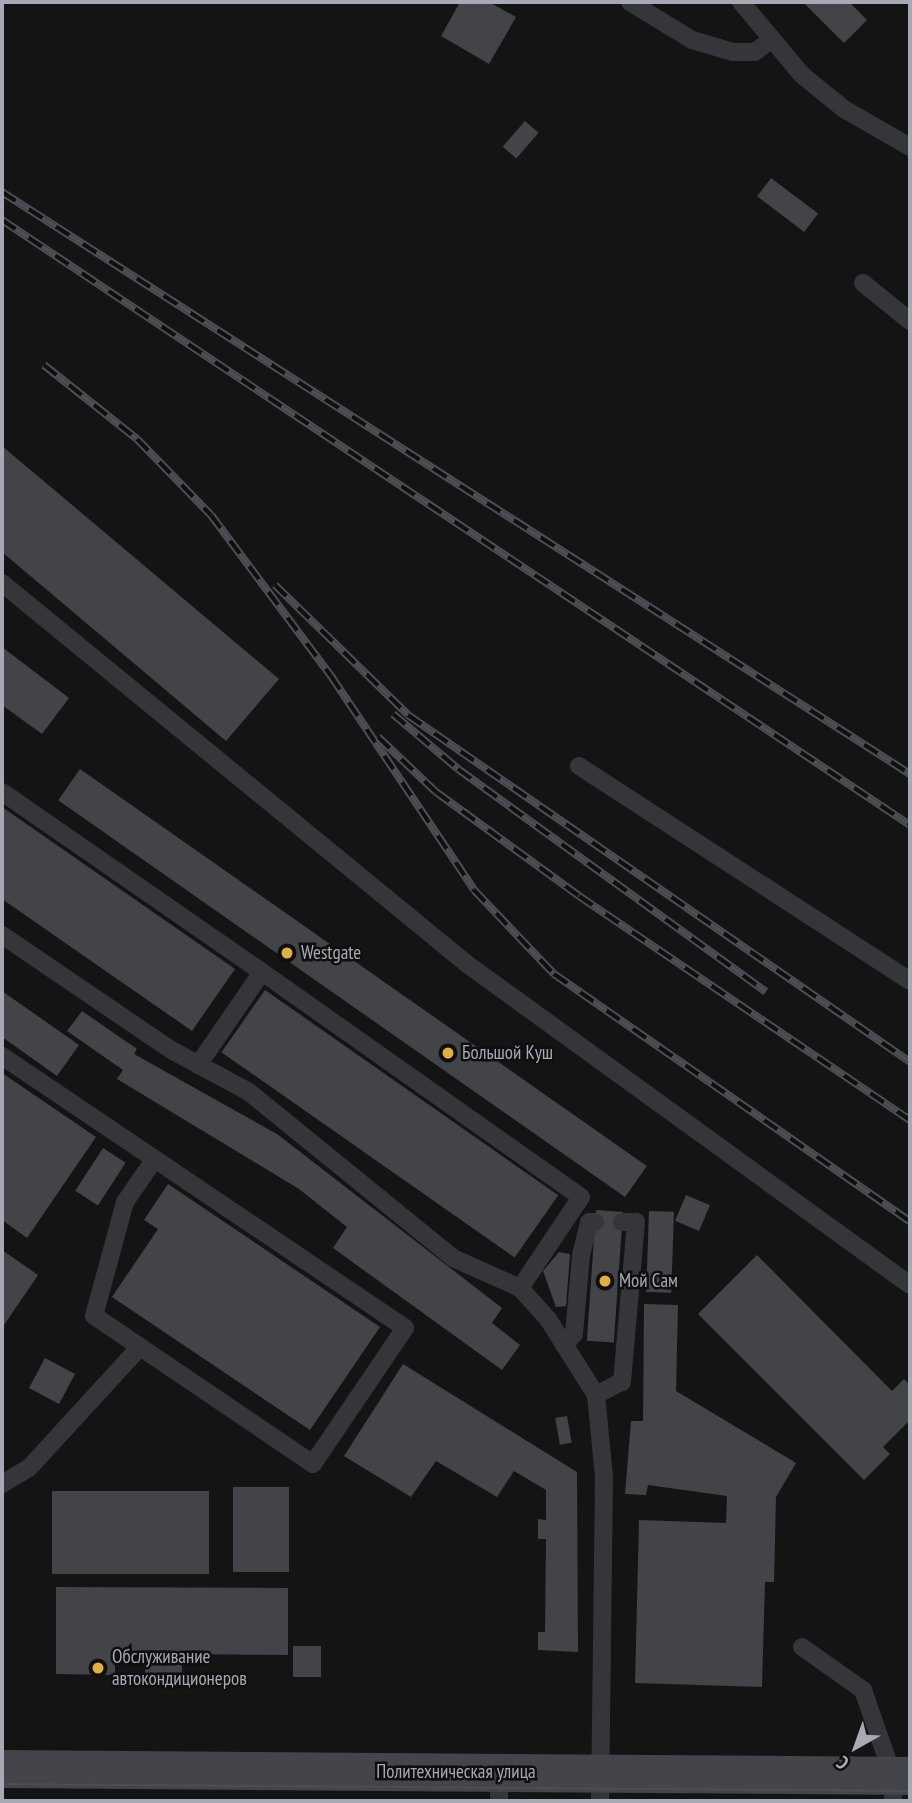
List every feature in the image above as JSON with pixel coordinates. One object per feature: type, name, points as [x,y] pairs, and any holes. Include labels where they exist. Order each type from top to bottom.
[{"type":"main road","name":"Политехническая улица","points":[[2,1769],[499,1787],[789,1788],[898,1784]]},
{"type":"lane","points":[[630,2],[692,40],[733,52],[755,52],[769,41]]},
{"type":"lane","points":[[741,2],[769,41],[844,109],[910,147]]},
{"type":"lane","points":[[863,283],[910,321]]},
{"type":"lane","points":[[2,583],[467,964],[910,1285]]},
{"type":"lane","points":[[579,766],[910,981]]},
{"type":"lane","points":[[2,792],[581,1197],[520,1288]]},
{"type":"lane","points":[[2,935],[198,1065],[249,1092],[453,1258],[520,1288],[564,1345],[596,1395],[604,1477],[599,1787]]},
{"type":"lane","points":[[198,1065],[262,972]]},
{"type":"lane","points":[[2,1056],[405,1328],[313,1464],[94,1317],[125,1202],[155,1160]]},
{"type":"lane","points":[[564,1345],[573,1334],[581,1255],[589,1222],[595,1222]]},
{"type":"lane","points":[[596,1395],[622,1382],[636,1222],[622,1222]]},
{"type":"lane","points":[[2,1484],[29,1468],[140,1347]]},
{"type":"lane","points":[[802,1647],[863,1690],[898,1784]]},
{"type":"building","points":[[460,2],[489,2],[516,17],[489,64],[441,36]]},
{"type":"building","points":[[803,2],[849,2],[867,20],[844,43]]},
{"type":"building","points":[[525,121],[539,133],[516,158],[503,147]]},
{"type":"building","points":[[771,178],[818,214],[804,232],[757,196]]},
{"type":"building","points":[[2,446],[279,679],[226,741],[2,552]]},
{"type":"building","points":[[2,647],[69,698],[42,734],[2,705]]},
{"type":"building","points":[[80,769],[647,1166],[625,1197],[58,800]]},
{"type":"building","points":[[2,807],[235,969],[192,1031],[2,899]]},
{"type":"building","points":[[265,990],[558,1195],[515,1258],[221,1052]]},
{"type":"building","points":[[2,991],[79,1045],[57,1076],[2,1037]]},
{"type":"building","points":[[82,1011],[137,1049],[134,1054],[277,1134],[502,1308],[492,1323],[520,1345],[502,1370],[333,1248],[347,1227],[299,1189],[117,1079],[123,1070],[67,1031]]},
{"type":"building","points":[[2,1073],[96,1137],[27,1238],[2,1220]]},
{"type":"building","points":[[103,1148],[126,1163],[98,1205],[75,1191]]},
{"type":"building","points":[[168,1184],[380,1327],[310,1430],[112,1297],[158,1229],[144,1220]]},
{"type":"building","points":[[686,1195],[710,1205],[699,1231],[675,1221]]},
{"type":"building","name":"Мой Сам","points":[[596,1210],[623,1212],[614,1343],[587,1341]]},
{"type":"building","points":[[649,1211],[674,1212],[671,1293],[646,1292]]},
{"type":"building","points":[[2,1250],[38,1275],[2,1328]]},
{"type":"building","points":[[559,1252],[570,1254],[566,1306],[556,1307],[543,1271]]},
{"type":"building","points":[[757,1255],[892,1391],[904,1379],[910,1385],[910,1420],[883,1447],[890,1454],[864,1480],[698,1314]]},
{"type":"building","points":[[644,1304],[678,1305],[676,1391],[796,1463],[776,1497],[774,1582],[765,1582],[762,1687],[635,1683],[639,1520],[726,1523],[727,1496],[648,1485],[646,1495],[625,1494],[631,1421],[643,1421]]},
{"type":"building","points":[[45,1358],[75,1374],[59,1404],[29,1388]]},
{"type":"building","points":[[403,1364],[577,1472],[578,1652],[538,1650],[538,1632],[545,1632],[546,1539],[538,1539],[538,1519],[546,1520],[546,1490],[514,1471],[497,1497],[436,1461],[411,1497],[344,1456]]},
{"type":"building","points":[[567,1416],[572,1443],[560,1445],[555,1418]]},
{"type":"building","points":[[233,1487],[289,1487],[289,1572],[233,1572]]},
{"type":"building","points":[[52,1491],[209,1491],[209,1574],[52,1574]]},
{"type":"building","points":[[56,1587],[288,1588],[288,1655],[182,1654],[182,1675],[145,1674],[145,1654],[115,1654],[115,1675],[56,1674]]},
{"type":"building","points":[[293,1646],[321,1646],[321,1677],[293,1677]]},
{"type":"tram line","points":[[2,1784],[910,1791]]},
{"type":"railway","points":[[2,192],[910,774]]},
{"type":"railway","points":[[2,220],[910,825]]},
{"type":"railway","points":[[44,365],[137,439],[211,515],[331,676],[474,890],[554,974],[910,1221]]},
{"type":"railway","points":[[275,585],[408,715],[910,1062]]},
{"type":"railway","points":[[393,714],[458,769],[766,992]]},
{"type":"railway","points":[[378,737],[436,792],[579,896],[910,1120]]},
{"type":"place","name":"Westgate","points":[[287,953]]},
{"type":"place","name":"Большой Куш","points":[[448,1053]]},
{"type":"place","name":"Мой Сам","points":[[605,1281]]},
{"type":"place","name":"Обслуживание автокондиционеров","points":[[98,1668]]}]
